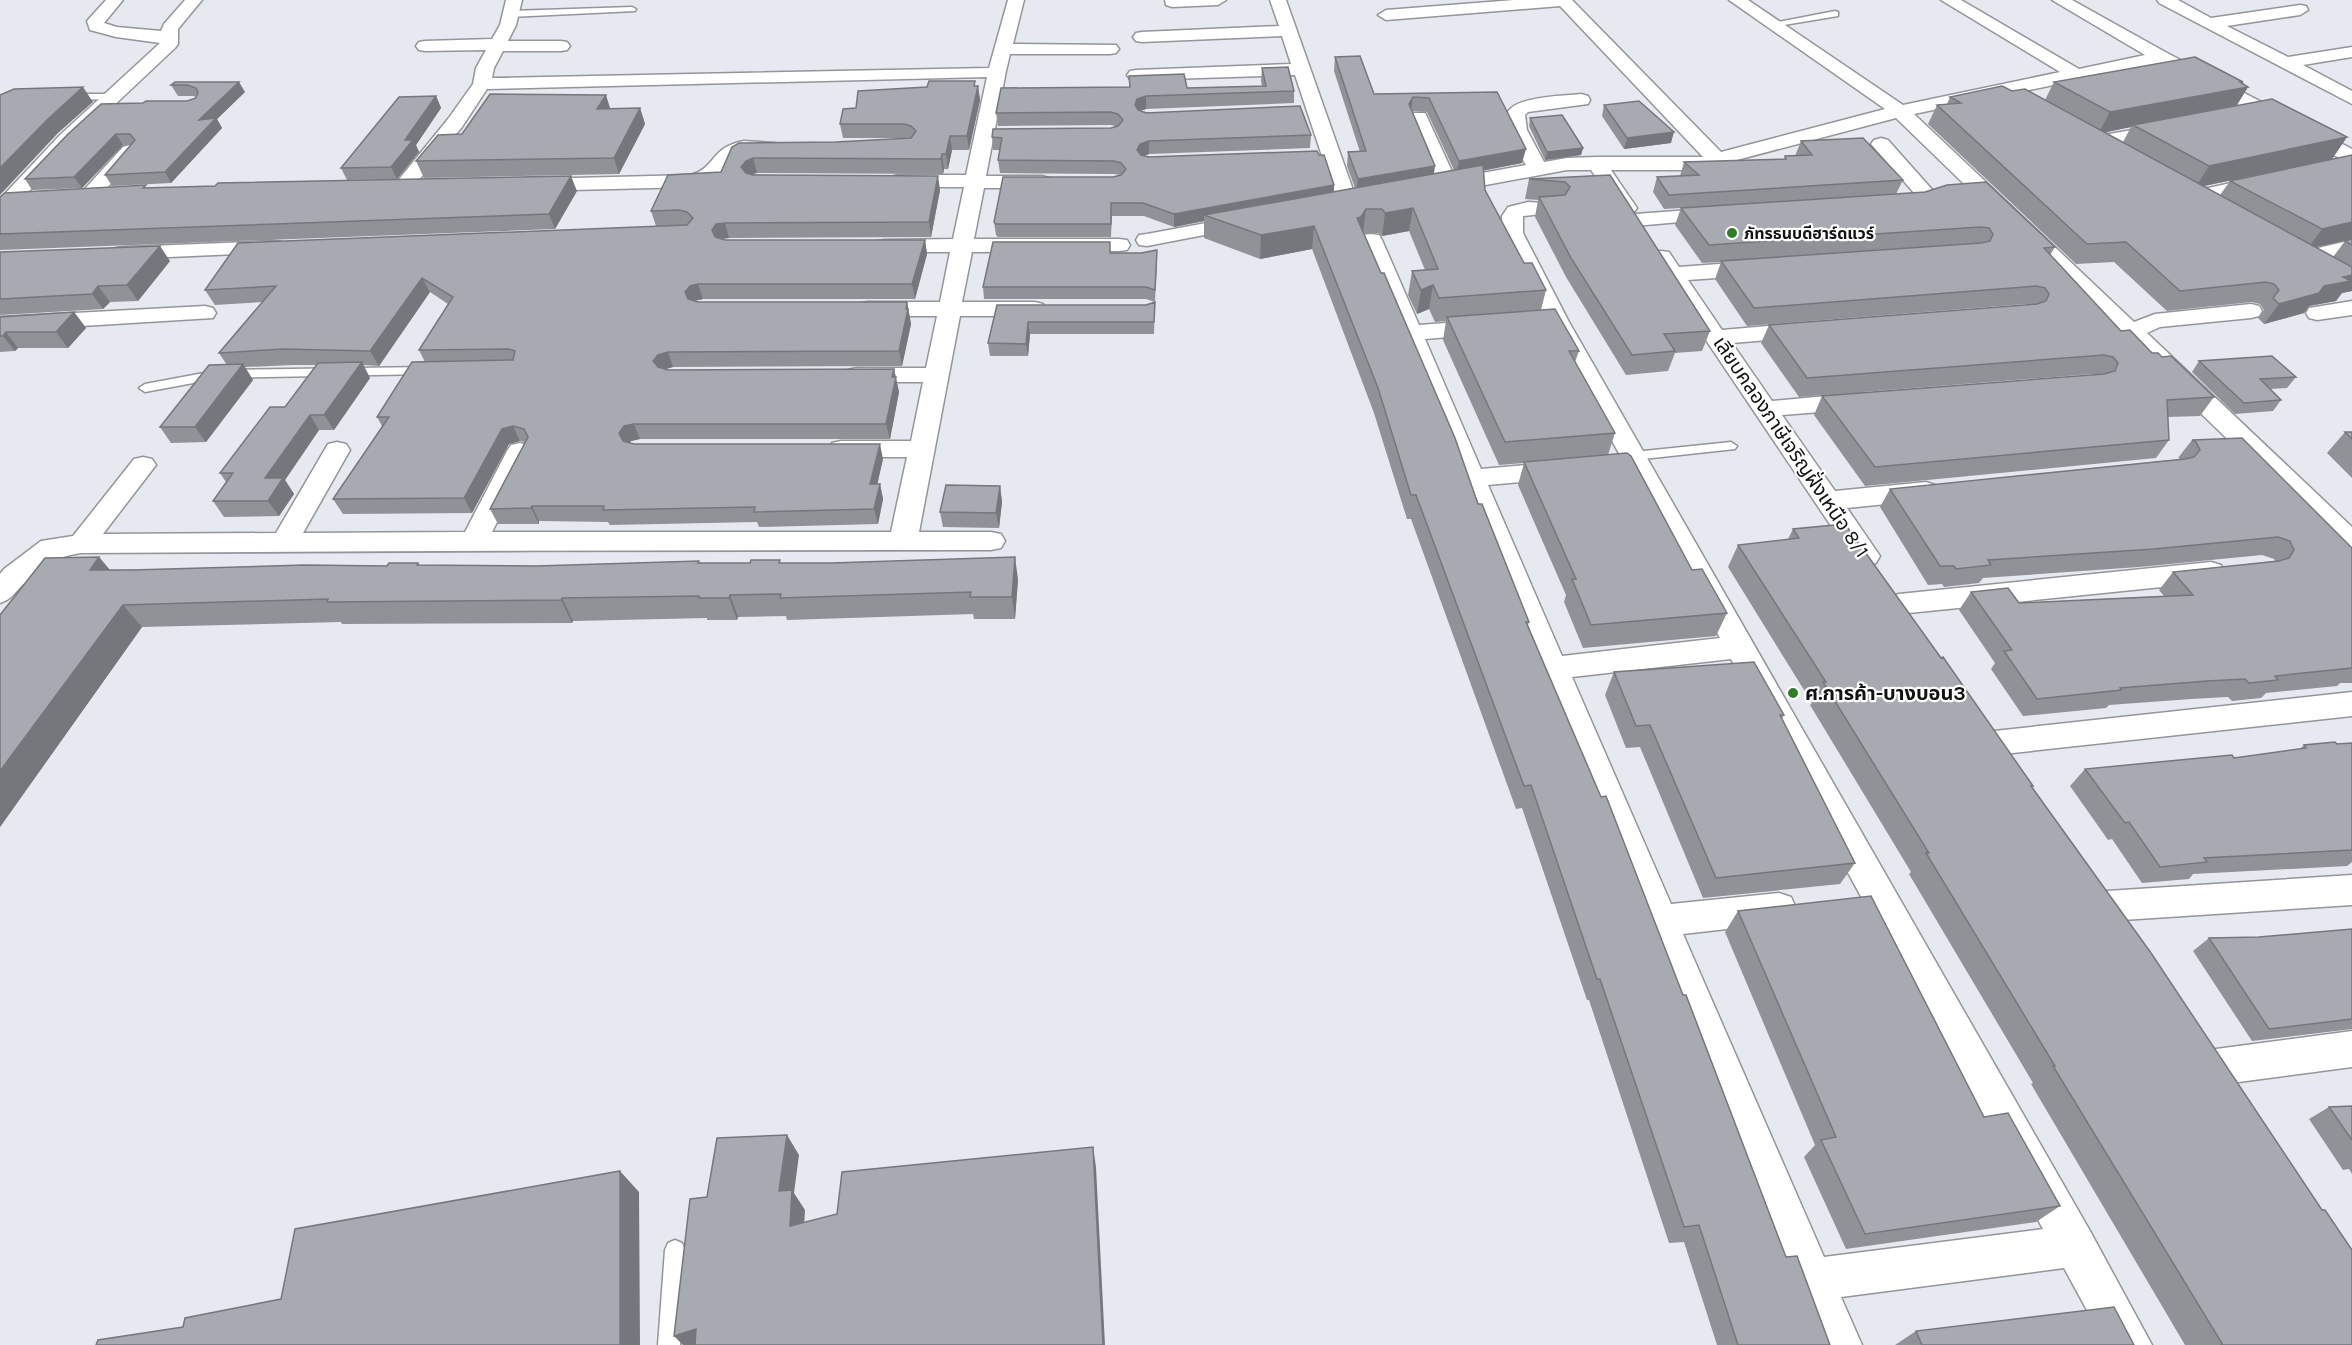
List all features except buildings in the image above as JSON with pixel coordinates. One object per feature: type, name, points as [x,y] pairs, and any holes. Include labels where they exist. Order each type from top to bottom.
[{"type":"street","points":[[115,0],[95,21],[96,26],[116,32],[168,37]]},
{"type":"street","points":[[6,205],[67,139],[115,101],[169,44],[170,28],[194,0]]},
{"type":"street","points":[[903,542],[984,134],[998,84],[1003,49],[1016,0]]},
{"type":"street","points":[[1172,2],[1218,0]]},
{"type":"street","points":[[1278,0],[1348,204]]},
{"type":"street","points":[[1386,15],[1564,0],[1717,160]]},
{"type":"street","points":[[1737,0],[1900,111],[2352,543]]},
{"type":"street","points":[[1949,0],[2077,75]]},
{"type":"street","points":[[2060,0],[2161,57],[2352,157]]},
{"type":"street","points":[[2165,0],[2352,98]]},
{"type":"street","points":[[404,187],[455,123],[482,84],[485,68],[508,25],[512,7]]},
{"type":"street","points":[[2209,23],[2300,10]]},
{"type":"street","points":[[1142,37],[1289,31]]},
{"type":"street","points":[[425,46],[561,46]]},
{"type":"street","points":[[1003,49],[1110,49]]},
{"type":"street","points":[[2285,63],[2352,52]]},
{"type":"street","points":[[1425,190],[1567,164],[1683,165],[1717,160],[1900,111],[2161,57]]},
{"type":"street","points":[[1136,75],[1302,69]]},
{"type":"street","points":[[482,84],[998,84]]},
{"type":"street","points":[[2003,90],[2032,106]]},
{"type":"street","points":[[1538,169],[1514,118],[1516,113],[1523,107],[1581,100]]},
{"type":"street","points":[[1293,111],[1316,110]]},
{"type":"street","points":[[2233,117],[2266,110]]},
{"type":"street","points":[[1418,117],[1448,186]]},
{"type":"street","points":[[2098,142],[2188,125]]},
{"type":"street","points":[[2079,132],[2127,159]]},
{"type":"street","points":[[984,134],[1008,134]]},
{"type":"street","points":[[1881,144],[1929,198],[1882,204]]},
{"type":"street","points":[[514,185],[691,181],[702,179],[716,172],[724,156],[732,150],[744,147],[791,146]]},
{"type":"street","points":[[89,196],[130,151]]},
{"type":"street","points":[[1308,156],[1331,155]]},
{"type":"street","name":"เลียบคลองภาษีเจริญฝั่งเหนือ 8/1","points":[[1596,163],[1919,634]]},
{"type":"street","points":[[2329,168],[2352,163]]},
{"type":"street","points":[[2192,197],[2283,178]]},
{"type":"street","points":[[883,181],[1056,182]]},
{"type":"street","points":[[2174,186],[2223,214]]},
{"type":"street","points":[[380,188],[426,187]]},
{"type":"street","points":[[67,197],[113,195]]},
{"type":"street","points":[[6,205],[33,199]]},
{"type":"street","points":[[1325,208],[1370,200]]},
{"type":"street","points":[[1553,208],[1520,210],[1511,214],[1509,220],[1536,324],[1619,464],[1740,648],[2130,1345]]},
{"type":"street","points":[[1635,220],[1741,213]]},
{"type":"street","points":[[1147,240],[1258,220]]},
{"type":"street","points":[[1371,240],[1840,1345]]},
{"type":"street","points":[[869,246],[1119,245]]},
{"type":"street","points":[[107,254],[297,246]]},
{"type":"street","points":[[2306,258],[2352,246]]},
{"type":"street","points":[[2285,247],[2326,270]]},
{"type":"street","points":[[1672,274],[1780,266]]},
{"type":"street","points":[[2317,313],[2352,308]]},
{"type":"street","points":[[844,309],[1054,309]]},
{"type":"street","points":[[2131,332],[2155,321],[2251,311]]},
{"type":"street","points":[[0,324],[205,313]]},
{"type":"street","points":[[1411,333],[1536,324]]},
{"type":"street","points":[[1716,337],[1823,328]]},
{"type":"street","points":[[828,375],[936,375]]},
{"type":"street","points":[[1765,409],[1882,399]]},
{"type":"street","points":[[816,449],[921,449]]},
{"type":"street","points":[[284,542],[337,450]]},
{"type":"street","points":[[474,541],[520,451]]},
{"type":"street","points":[[1472,478],[1619,464]]},
{"type":"street","points":[[81,544],[143,465]]},
{"type":"street","points":[[1828,501],[1946,489]]},
{"type":"street","points":[[0,593],[22,570],[51,548],[81,544],[991,541]]},
{"type":"street","points":[[1888,588],[2239,569]]},
{"type":"street","points":[[1553,669],[1740,648]]},
{"type":"street","points":[[2014,771],[1987,733],[2352,704]]},
{"type":"street","points":[[2126,935],[2100,897],[2352,890]]},
{"type":"street","points":[[1845,901],[1880,897]]},
{"type":"street","points":[[1660,921],[1810,904]]},
{"type":"street","points":[[2219,1070],[2352,1049]]},
{"type":"street","points":[[1812,1280],[2075,1246]]},
{"type":"lane","points":[[512,7],[632,9]]},
{"type":"lane","points":[[1772,24],[1835,14]]},
{"type":"lane","points":[[67,97],[115,101]]},
{"type":"lane","points":[[145,388],[220,374],[445,371]]},
{"type":"lane","points":[[1619,464],[1731,446]]},
{"type":"lane","points":[[669,1345],[675,1250]]},
{"type":"place","name":"ภัทรธนบดีฮาร์ดแวร์","points":[[1732,233]]},
{"type":"place","name":"ศ.การค้า-บางบอน3","points":[[1793,693]]}]
